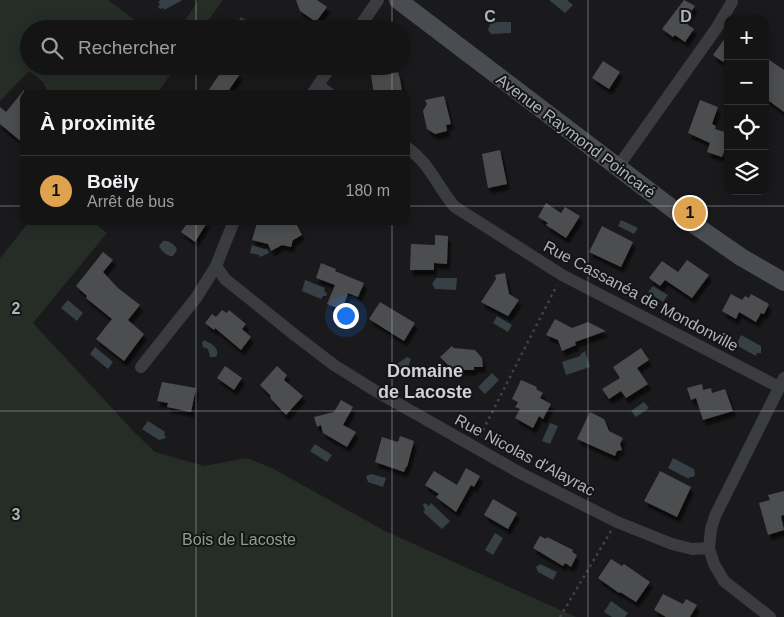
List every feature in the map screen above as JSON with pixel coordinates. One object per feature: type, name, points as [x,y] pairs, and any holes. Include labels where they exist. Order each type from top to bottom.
[{"type":"main road","name":"Avenue Raymond Poincaré","points":[[398,0],[618,168],[714,238],[784,282]]},
{"type":"street","points":[[364,20],[378,0]]},
{"type":"street","points":[[618,168],[716,29],[732,2]]},
{"type":"street","points":[[315,89],[325,75]]},
{"type":"street","name":"Rue Cassanéa de Mondonville","points":[[410,151],[427,166],[446,198],[455,207],[562,275],[781,383]]},
{"type":"street","points":[[141,367],[196,298],[216,266],[232,225]]},
{"type":"street","name":"Rue Nicolas d'Alayrac","points":[[216,266],[225,279],[334,365],[374,390],[561,495],[617,522],[692,549],[709,548]]},
{"type":"street","points":[[770,617],[724,581],[714,564],[709,548],[711,529],[715,516],[781,383]]},
{"type":"path","points":[[474,447],[562,275]]},
{"type":"path","points":[[560,617],[617,522]]},
{"type":"green space","points":[[0,0],[108,0],[135,20],[20,20],[20,75],[25,75],[0,101]]},
{"type":"green space","points":[[199,0],[223,0],[209,20],[185,20]]},
{"type":"green space","points":[[34,75],[170,75],[160,90],[46,90],[43,82]]},
{"type":"green space","name":"Bois de Lacoste","points":[[27,225],[97,225],[107,233],[33,323],[155,452],[204,466],[246,458],[272,468],[385,531],[576,617],[0,617],[0,258]]},
{"type":"shaded area","points":[[161,0],[181,1],[164,10],[164,8],[160,9],[158,7],[160,4],[158,2]]},
{"type":"shaded area","points":[[549,0],[567,0],[573,5],[565,13]]},
{"type":"shaded area","points":[[491,22],[511,22],[511,33],[491,34],[488,30]]},
{"type":"shaded area","points":[[621,220],[638,228],[634,234],[618,226]]},
{"type":"shaded area","points":[[163,241],[169,242],[176,248],[177,250],[173,256],[167,255],[160,248],[159,246]]},
{"type":"shaded area","points":[[252,245],[267,248],[269,253],[260,257],[250,253]]},
{"type":"shaded area","points":[[436,278],[457,278],[456,290],[435,289],[432,284]]},
{"type":"shaded area","points":[[305,280],[325,288],[326,296],[323,296],[321,299],[302,291]]},
{"type":"shaded area","points":[[653,286],[668,295],[663,302],[648,292]]},
{"type":"shaded area","points":[[68,300],[83,313],[77,321],[61,308]]},
{"type":"shaded area","points":[[497,316],[512,325],[508,332],[493,323]]},
{"type":"shaded area","points":[[741,335],[761,346],[761,353],[757,353],[756,356],[736,345]]},
{"type":"shaded area","points":[[204,340],[217,350],[215,357],[210,357],[208,349],[203,347],[202,343]]},
{"type":"shaded area","points":[[95,347],[113,362],[108,369],[90,354]]},
{"type":"shaded area","points":[[585,351],[590,367],[566,375],[562,362],[580,356]]},
{"type":"shaded area","points":[[407,357],[411,359],[409,365],[403,371],[396,372],[394,366]]},
{"type":"shaded area","points":[[492,373],[499,380],[485,394],[478,387]]},
{"type":"shaded area","points":[[644,402],[649,408],[636,417],[631,411]]},
{"type":"shaded area","points":[[148,421],[165,432],[166,438],[159,440],[142,429]]},
{"type":"shaded area","points":[[550,423],[558,426],[550,444],[542,441]]},
{"type":"shaded area","points":[[315,444],[332,455],[327,462],[310,451]]},
{"type":"shaded area","points":[[673,458],[694,469],[695,475],[689,477],[689,479],[668,468]]},
{"type":"shaded area","points":[[371,474],[386,478],[383,487],[368,482],[366,476]]},
{"type":"shaded area","points":[[425,503],[429,506],[431,503],[450,521],[442,529],[423,512],[425,510],[423,505]]},
{"type":"shaded area","points":[[495,533],[503,538],[493,555],[485,550]]},
{"type":"shaded area","points":[[540,564],[557,572],[553,580],[538,572],[536,567]]},
{"type":"shaded area","points":[[611,601],[628,613],[625,617],[612,617],[604,612]]},
{"type":"building","points":[[296,0],[317,0],[327,7],[317,20],[313,20],[300,11]]},
{"type":"building","points":[[684,0],[695,6],[684,22],[694,29],[685,42],[675,35],[673,37],[662,29]]},
{"type":"building","points":[[724,40],[724,61],[723,62],[713,55]]},
{"type":"building","points":[[769,60],[784,70],[784,112],[769,101]]},
{"type":"building","points":[[603,61],[620,72],[609,89],[592,78]]},
{"type":"building","points":[[219,75],[239,75],[229,90],[209,90]]},
{"type":"building","points":[[371,75],[399,75],[402,90],[373,90]]},
{"type":"building","points":[[20,95],[20,141],[0,124],[0,107],[6,112]]},
{"type":"building","points":[[444,96],[451,124],[446,125],[447,131],[435,134],[427,129],[423,111],[427,104],[425,100]]},
{"type":"building","points":[[700,100],[718,107],[712,124],[716,126],[715,129],[724,132],[724,152],[722,157],[707,152],[710,143],[688,133]]},
{"type":"building","points":[[500,150],[507,184],[488,188],[482,154]]},
{"type":"building","points":[[546,203],[561,213],[565,207],[580,216],[566,238],[546,225],[548,223],[538,217]]},
{"type":"building","points":[[186,225],[206,225],[195,242],[181,232]]},
{"type":"building","points":[[256,225],[297,225],[302,235],[293,240],[291,247],[282,245],[271,251],[268,244],[252,240]]},
{"type":"building","points":[[602,226],[633,242],[621,267],[589,252]]},
{"type":"building","points":[[435,235],[448,236],[447,264],[434,263],[434,270],[410,270],[411,244],[435,245]]},
{"type":"building","points":[[103,252],[113,260],[103,272],[118,288],[140,305],[128,320],[144,334],[124,361],[96,339],[112,319],[86,298],[87,296],[76,286]]},
{"type":"building","points":[[687,260],[709,275],[692,298],[665,280],[660,286],[649,278],[662,261],[678,272]]},
{"type":"building","points":[[321,263],[364,283],[358,297],[348,293],[342,310],[327,304],[335,285],[316,278]]},
{"type":"building","points":[[505,273],[509,294],[519,300],[508,316],[481,302],[496,279],[495,275]]},
{"type":"building","points":[[731,294],[742,300],[745,296],[749,298],[751,294],[769,304],[764,314],[761,313],[756,322],[739,312],[736,319],[722,311]]},
{"type":"building","points":[[380,302],[415,323],[404,341],[369,319]]},
{"type":"building","points":[[222,310],[227,313],[229,310],[246,324],[242,329],[251,337],[241,350],[215,328],[214,330],[205,323],[212,314],[216,317]]},
{"type":"building","points":[[555,319],[572,328],[588,322],[606,331],[575,342],[576,345],[562,351],[558,340],[546,335]]},
{"type":"building","points":[[452,346],[454,348],[475,350],[482,358],[483,367],[474,367],[474,370],[462,370],[457,374],[440,357]]},
{"type":"building","points":[[641,348],[649,360],[637,368],[648,384],[626,398],[621,391],[609,399],[602,389],[620,378],[613,367]]},
{"type":"building","points":[[225,366],[242,378],[234,390],[217,378]]},
{"type":"building","points":[[277,366],[287,375],[284,380],[303,396],[286,415],[260,385]]},
{"type":"building","points":[[521,380],[537,387],[536,389],[543,393],[540,398],[551,404],[543,419],[539,416],[533,428],[515,418],[520,409],[515,407],[518,402],[512,399]]},
{"type":"building","points":[[162,382],[196,388],[191,412],[167,407],[168,403],[157,401]]},
{"type":"building","points":[[702,384],[703,390],[711,388],[712,393],[725,389],[733,411],[703,420],[696,398],[691,400],[687,388]]},
{"type":"building","points":[[341,400],[353,407],[343,425],[356,432],[347,447],[323,433],[321,425],[317,427],[314,417],[334,412]]},
{"type":"building","points":[[590,412],[604,419],[609,431],[623,438],[620,444],[622,450],[617,451],[615,456],[577,439]]},
{"type":"building","points":[[400,436],[414,441],[404,472],[375,462],[382,437],[398,442]]},
{"type":"building","points":[[466,468],[480,476],[474,487],[471,485],[456,512],[436,497],[439,494],[425,485],[434,471],[457,485]]},
{"type":"building","points":[[660,471],[691,487],[677,517],[644,501]]},
{"type":"building","points":[[784,491],[784,515],[781,516],[784,530],[768,535],[759,503],[770,500],[768,495]]},
{"type":"building","points":[[493,499],[517,513],[508,529],[484,515]]},
{"type":"building","points":[[540,536],[546,539],[547,537],[573,550],[572,552],[577,555],[571,567],[565,563],[563,566],[533,548]]},
{"type":"building","points":[[611,559],[622,566],[624,564],[650,582],[636,602],[598,578]]},
{"type":"building","points":[[663,594],[683,604],[686,599],[697,605],[690,617],[666,617],[654,610]]},
{"type":"place","name":"Boëly","points":[[690,213]]},
{"type":"district","name":"Domaine de Lacoste","points":[[425,381]]}]
